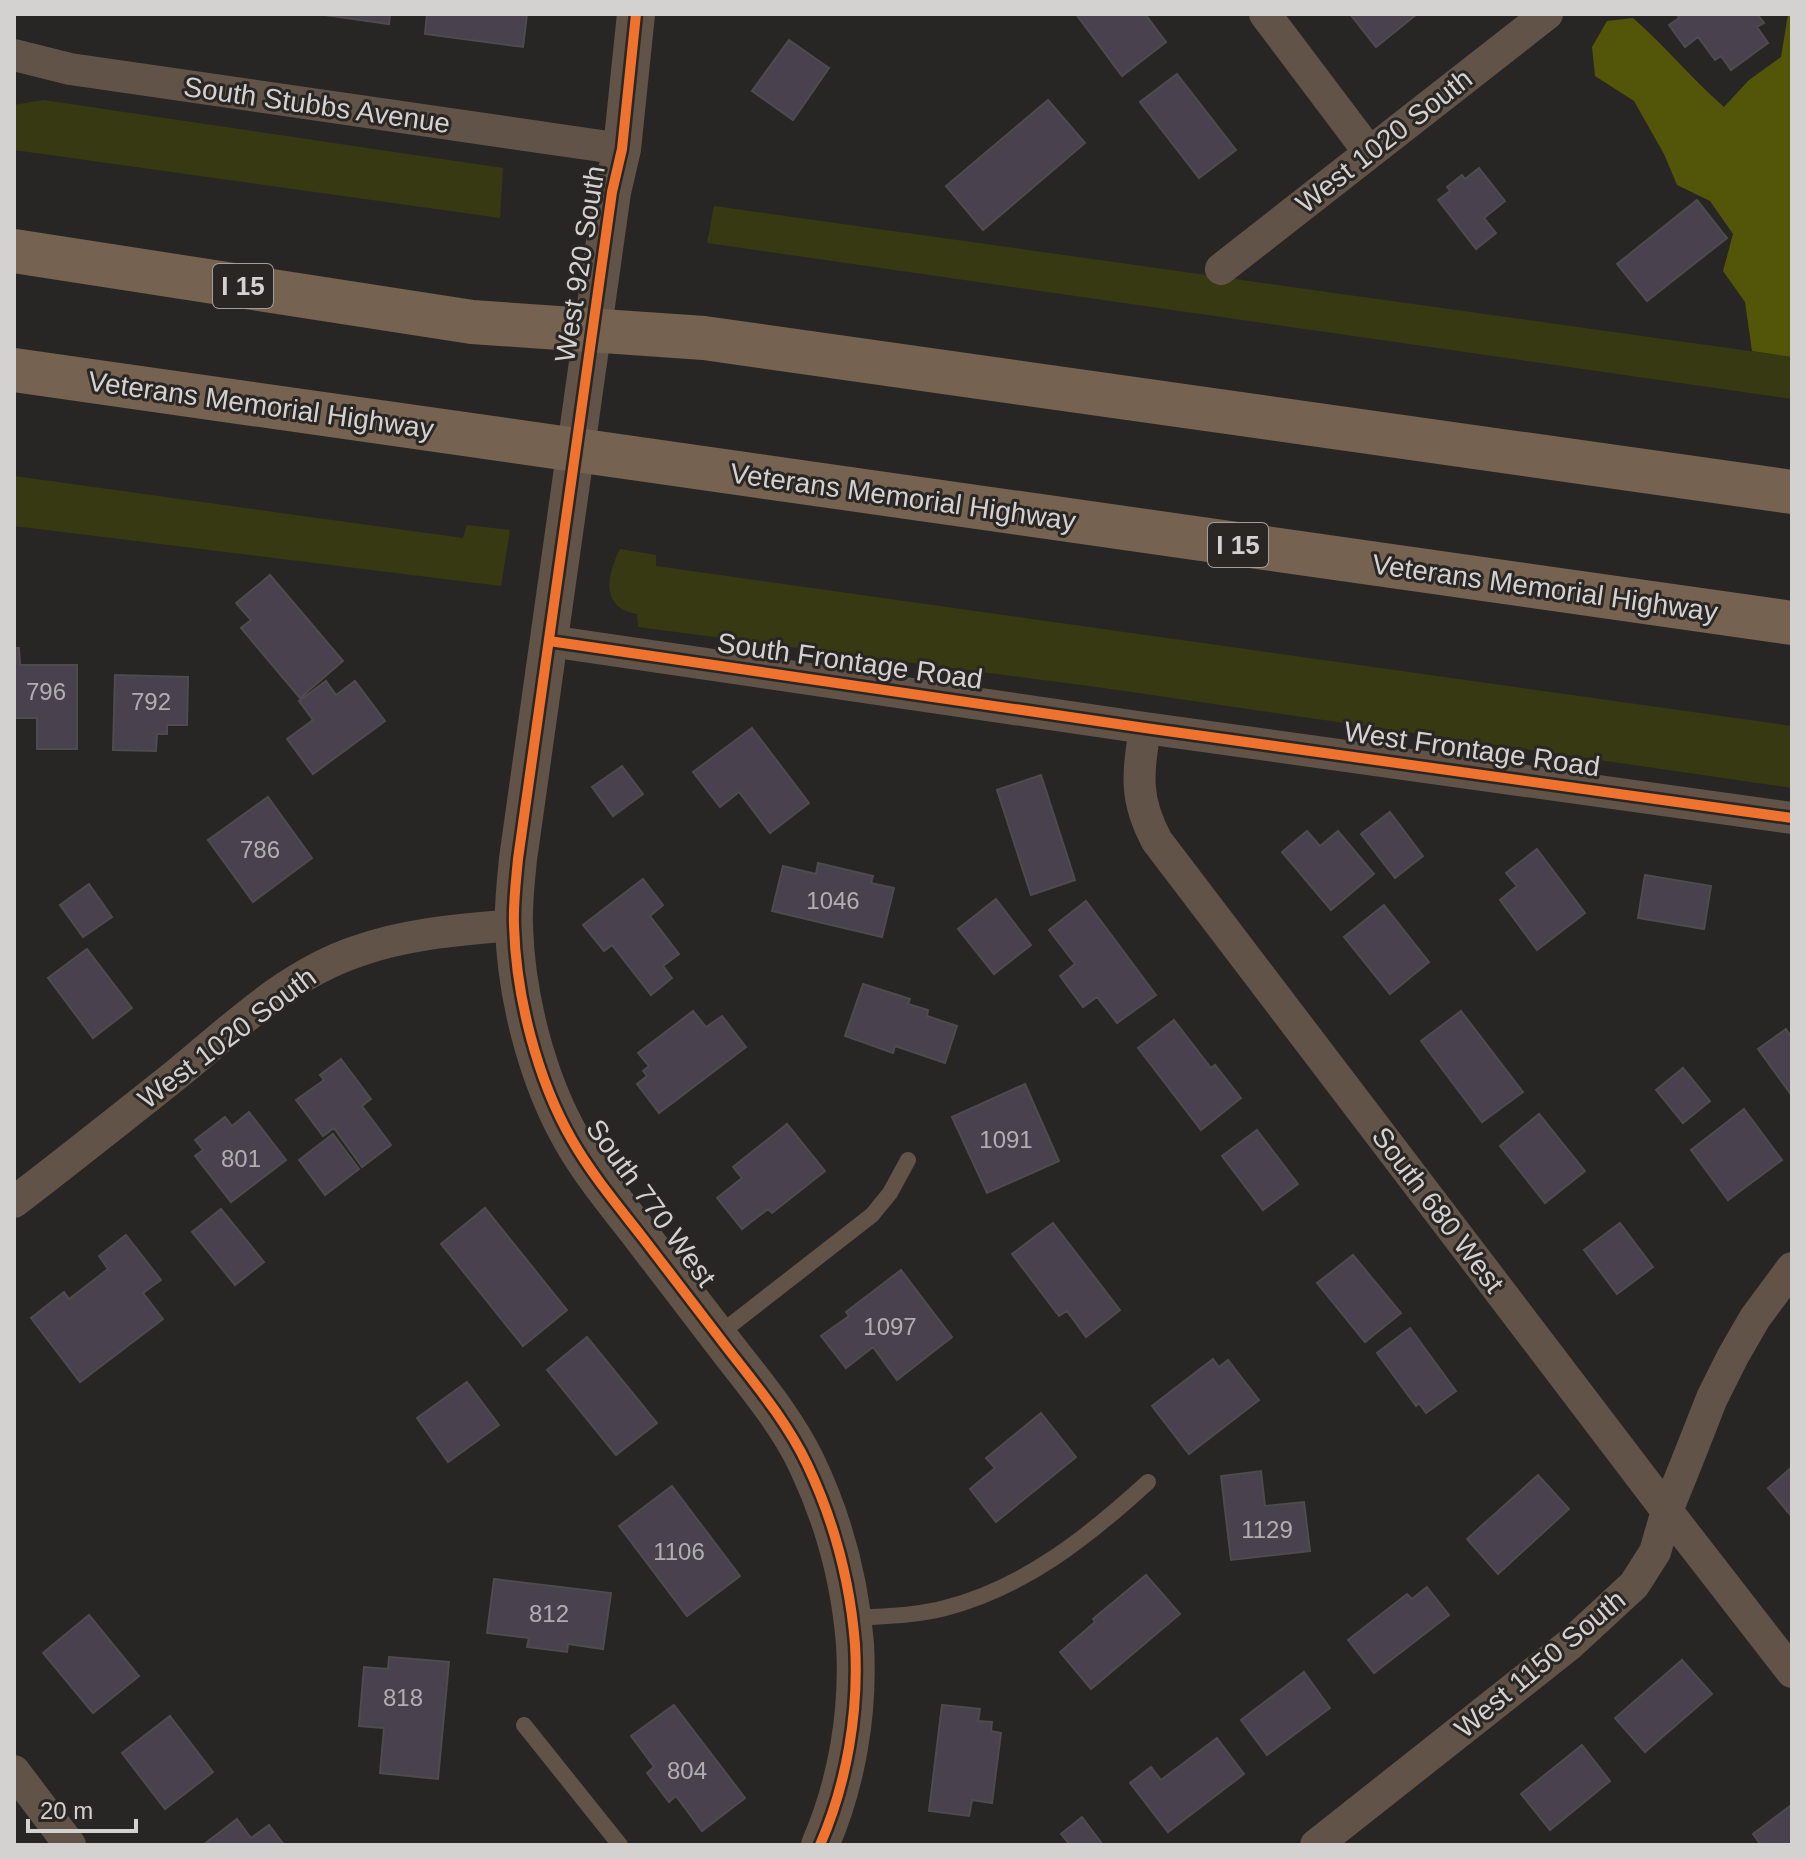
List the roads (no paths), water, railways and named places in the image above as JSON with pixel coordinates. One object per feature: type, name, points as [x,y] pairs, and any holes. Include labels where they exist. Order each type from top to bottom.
[{"type":"highway","name":"I 15","points":[[14,251],[472,322],[704,338],[1792,492]]},
{"type":"highway","name":"Veterans Memorial Highway","points":[[14,370],[1792,623]]},
{"type":"street","name":"West 920 South","points":[[566,520],[612,192],[622,149],[636,14]]},
{"type":"street","points":[[1265,14],[1369,152]]},
{"type":"street","name":"West 1020 South","points":[[1221,269],[1547,14]]},
{"type":"street","name":"South Stubbs Avenue","points":[[14,55],[70,69],[622,149]]},
{"type":"street","name":"South 770 West","points":[[566,520],[518,859],[514,925],[529,1027],[555,1104],[572,1140],[618,1207],[766,1399],[806,1461],[828,1514],[841,1553],[853,1618],[855,1658],[851,1731],[839,1789],[823,1838]]},
{"type":"street","name":"South Frontage Road","points":[[549,641],[1145,728]]},
{"type":"street","name":"West Frontage Road","points":[[1145,728],[1792,818]]},
{"type":"street","name":"South 680 West","points":[[1145,728],[1139,789],[1144,815],[1157,841],[1792,1672]]},
{"type":"street","name":"West 1020 South","points":[[14,1202],[276,994],[313,970],[356,951],[400,938],[514,925]]},
{"type":"street","name":"West 1150 South","points":[[1316,1845],[1569,1645],[1634,1585],[1655,1552],[1667,1511],[1712,1398],[1755,1318],[1792,1268]]},
{"type":"street","points":[[14,1771],[70,1845]]},
{"type":"lane","points":[[718,1335],[872,1215],[890,1193],[908,1160]]},
{"type":"lane","points":[[853,1618],[945,1608],[991,1592],[1035,1570],[1073,1545],[1148,1482]]},
{"type":"lane","points":[[524,1725],[620,1845]]}]
